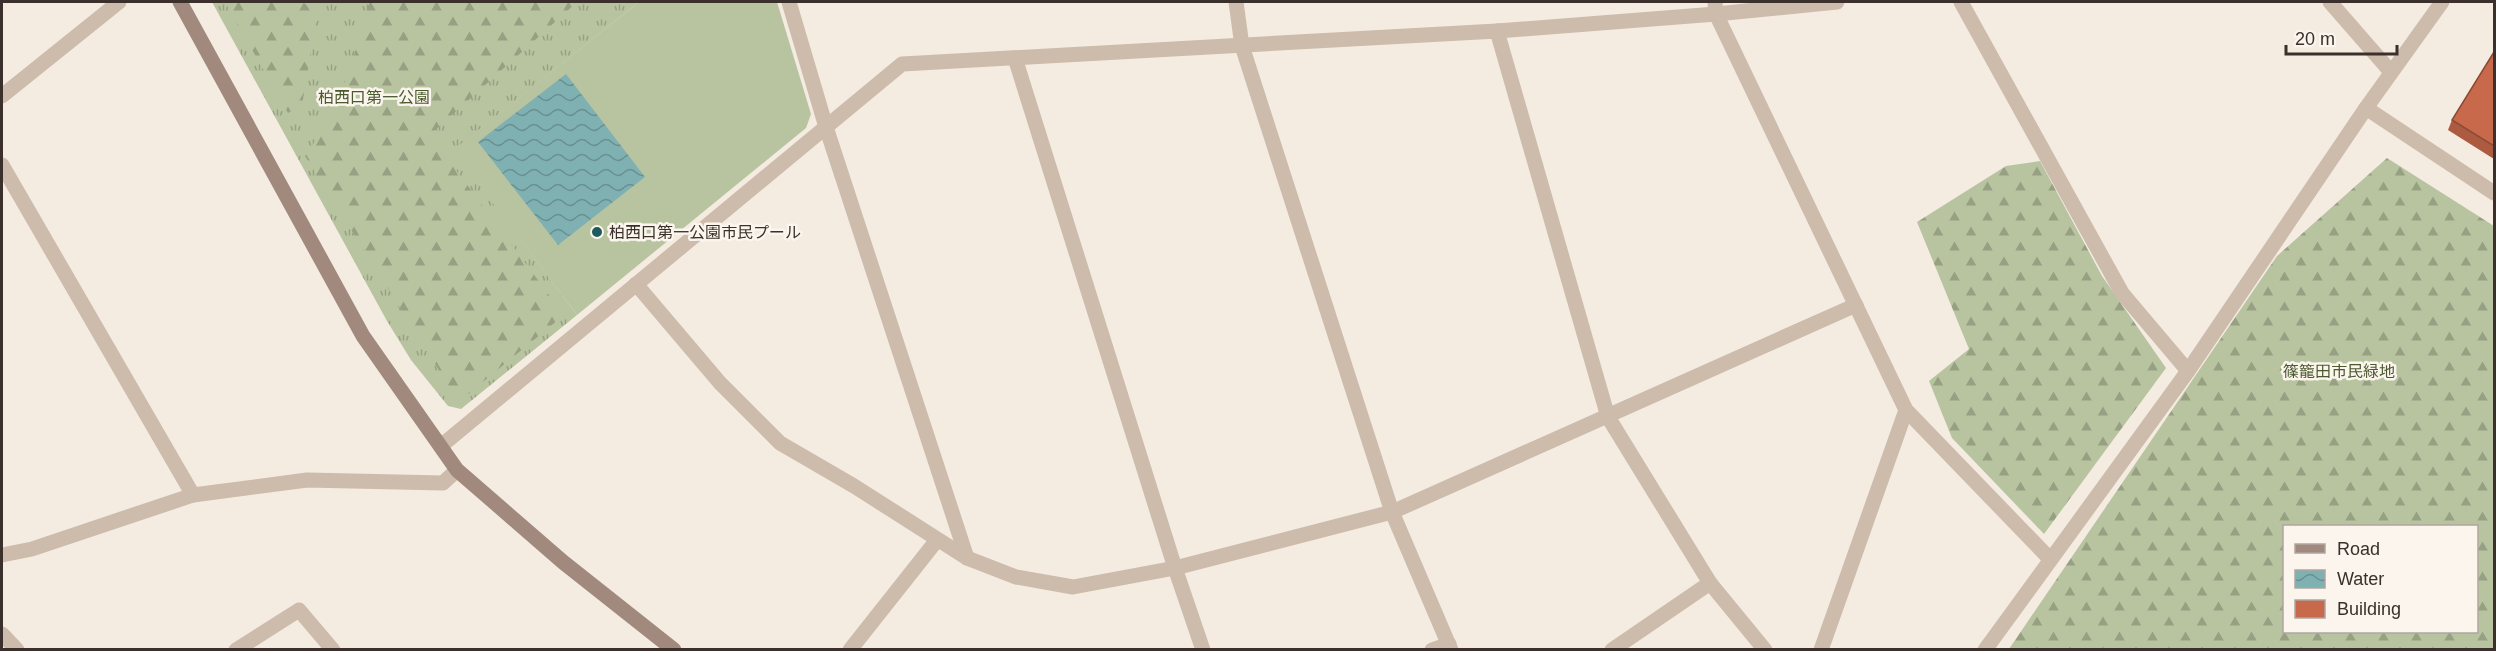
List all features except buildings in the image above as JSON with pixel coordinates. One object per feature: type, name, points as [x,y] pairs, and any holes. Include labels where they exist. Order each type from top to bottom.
[{"type":"street","points":[[2,96],[119,2]]},
{"type":"street","points":[[180,2],[363,336],[457,470],[563,562],[667,647]]},
{"type":"street","points":[[789,2],[826,127],[967,558]]},
{"type":"street","points":[[1236,2],[1242,46],[1392,512],[1450,647],[1432,650]]},
{"type":"street","points":[[441,446],[902,64],[1497,31],[1715,8],[1837,2]]},
{"type":"street","points":[[1961,2],[2122,293],[2188,371]]},
{"type":"street","points":[[2330,2],[2391,72]]},
{"type":"street","points":[[1985,650],[2188,371],[2366,108],[2442,2]]},
{"type":"street","points":[[1715,8],[1906,410],[2050,559]]},
{"type":"street","points":[[1497,31],[1608,417],[1710,583],[1765,650]]},
{"type":"street","points":[[1015,58],[1175,568],[1203,650]]},
{"type":"street","points":[[2366,108],[2494,193]]},
{"type":"street","points":[[2,165],[193,495]]},
{"type":"street","points":[[636,284],[720,383],[780,443],[854,486],[967,558],[1016,577],[1073,587],[1175,568],[1392,512],[1856,305]]},
{"type":"street","points":[[1821,650],[1906,410]]},
{"type":"street","points":[[2,555],[32,549],[193,495],[307,480],[443,483],[457,470]]},
{"type":"street","points":[[849,650],[937,540]]},
{"type":"street","points":[[1612,650],[1710,583]]},
{"type":"street","points":[[236,650],[299,610],[333,650]]},
{"type":"street","points":[[2,634],[17,650]]},
{"type":"green space","name":"柏西口第一公園","points":[[212,2],[639,2],[454,150],[577,315],[461,409],[448,406],[411,360],[387,321]]},
{"type":"green space","points":[[225,2],[303,2],[317,15],[302,105],[288,113]]},
{"type":"green space","name":"柏西口第一公園","points":[[369,2],[577,2],[430,135],[564,315],[467,395],[450,388],[305,156],[335,112],[364,25]]},
{"type":"green space","name":"柏西口第一公園市民プール","points":[[639,2],[777,2],[811,114],[806,128],[577,315],[453,150]]},
{"type":"green space","name":"篠籠田市民緑地","points":[[2387,158],[2494,226],[2494,649],[2009,649],[2277,256]]},
{"type":"green space","points":[[2040,161],[2102,276],[2166,368],[2044,534],[1952,438],[1929,381],[1969,349],[1917,222],[2006,166]]},
{"type":"water","points":[[566,74],[645,177],[558,245],[478,142]]},
{"type":"place","name":"柏西口第一公園市民プール","points":[[597,232]]}]
